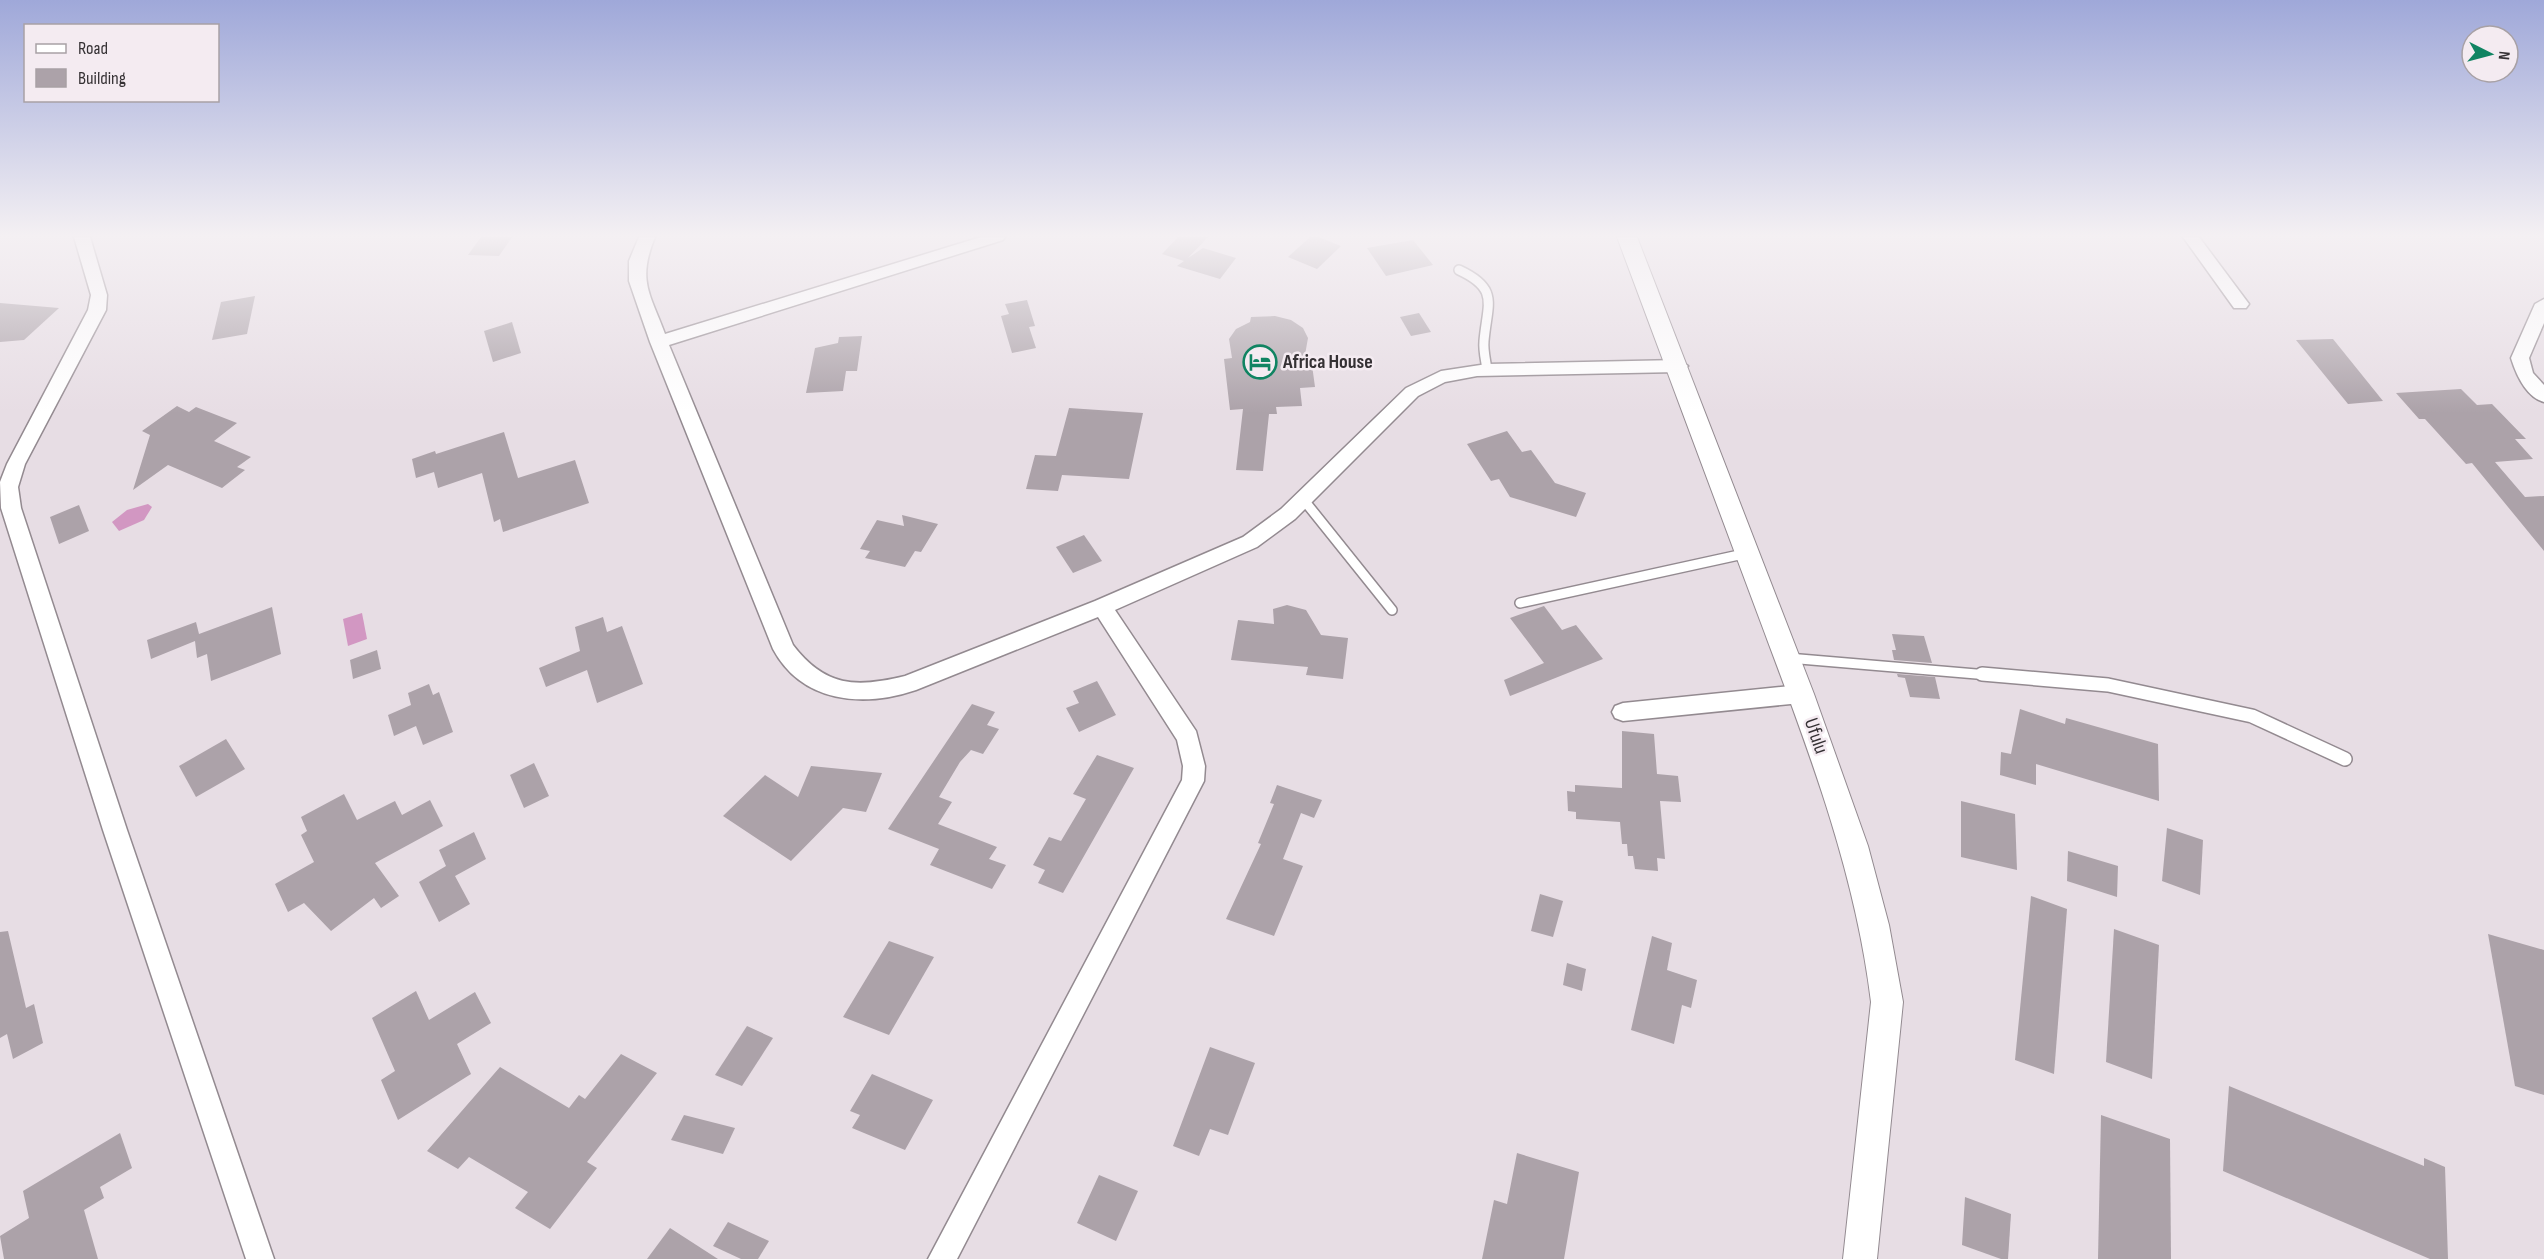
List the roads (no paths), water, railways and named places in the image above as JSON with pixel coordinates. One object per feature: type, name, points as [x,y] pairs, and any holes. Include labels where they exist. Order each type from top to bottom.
[{"type":"street","points":[[99,296],[97,310],[66,373],[16,464],[8,487],[11,508],[260,1259]]},
{"type":"street","points":[[642,296],[784,649],[794,664],[815,683],[851,691],[890,689],[1102,607],[1250,542],[1276,525],[1412,392],[1449,374],[1487,369],[1679,366]]},
{"type":"street","points":[[659,342],[808,296]]},
{"type":"street","name":"Ufulu","points":[[1651,296],[1802,694],[1851,846],[1884,968],[1887,1002],[1885,1034],[1860,1259]]},
{"type":"street","points":[[2234,296],[2240,304]]},
{"type":"street","points":[[2544,304],[2520,358],[2525,375],[2544,396]]},
{"type":"street","points":[[942,1259],[1193,782],[1194,766],[1188,738],[1102,607]]},
{"type":"street","points":[[1623,712],[1802,694]]},
{"type":"lane","points":[[1487,369],[1483,342],[1489,320],[1489,296]]},
{"type":"lane","points":[[1303,499],[1392,610]]},
{"type":"lane","points":[[1520,603],[1749,553]]},
{"type":"lane","points":[[1788,658],[2108,685],[2252,716],[2345,759]]},
{"type":"place","name":"Africa House","points":[[1260,362]]}]
